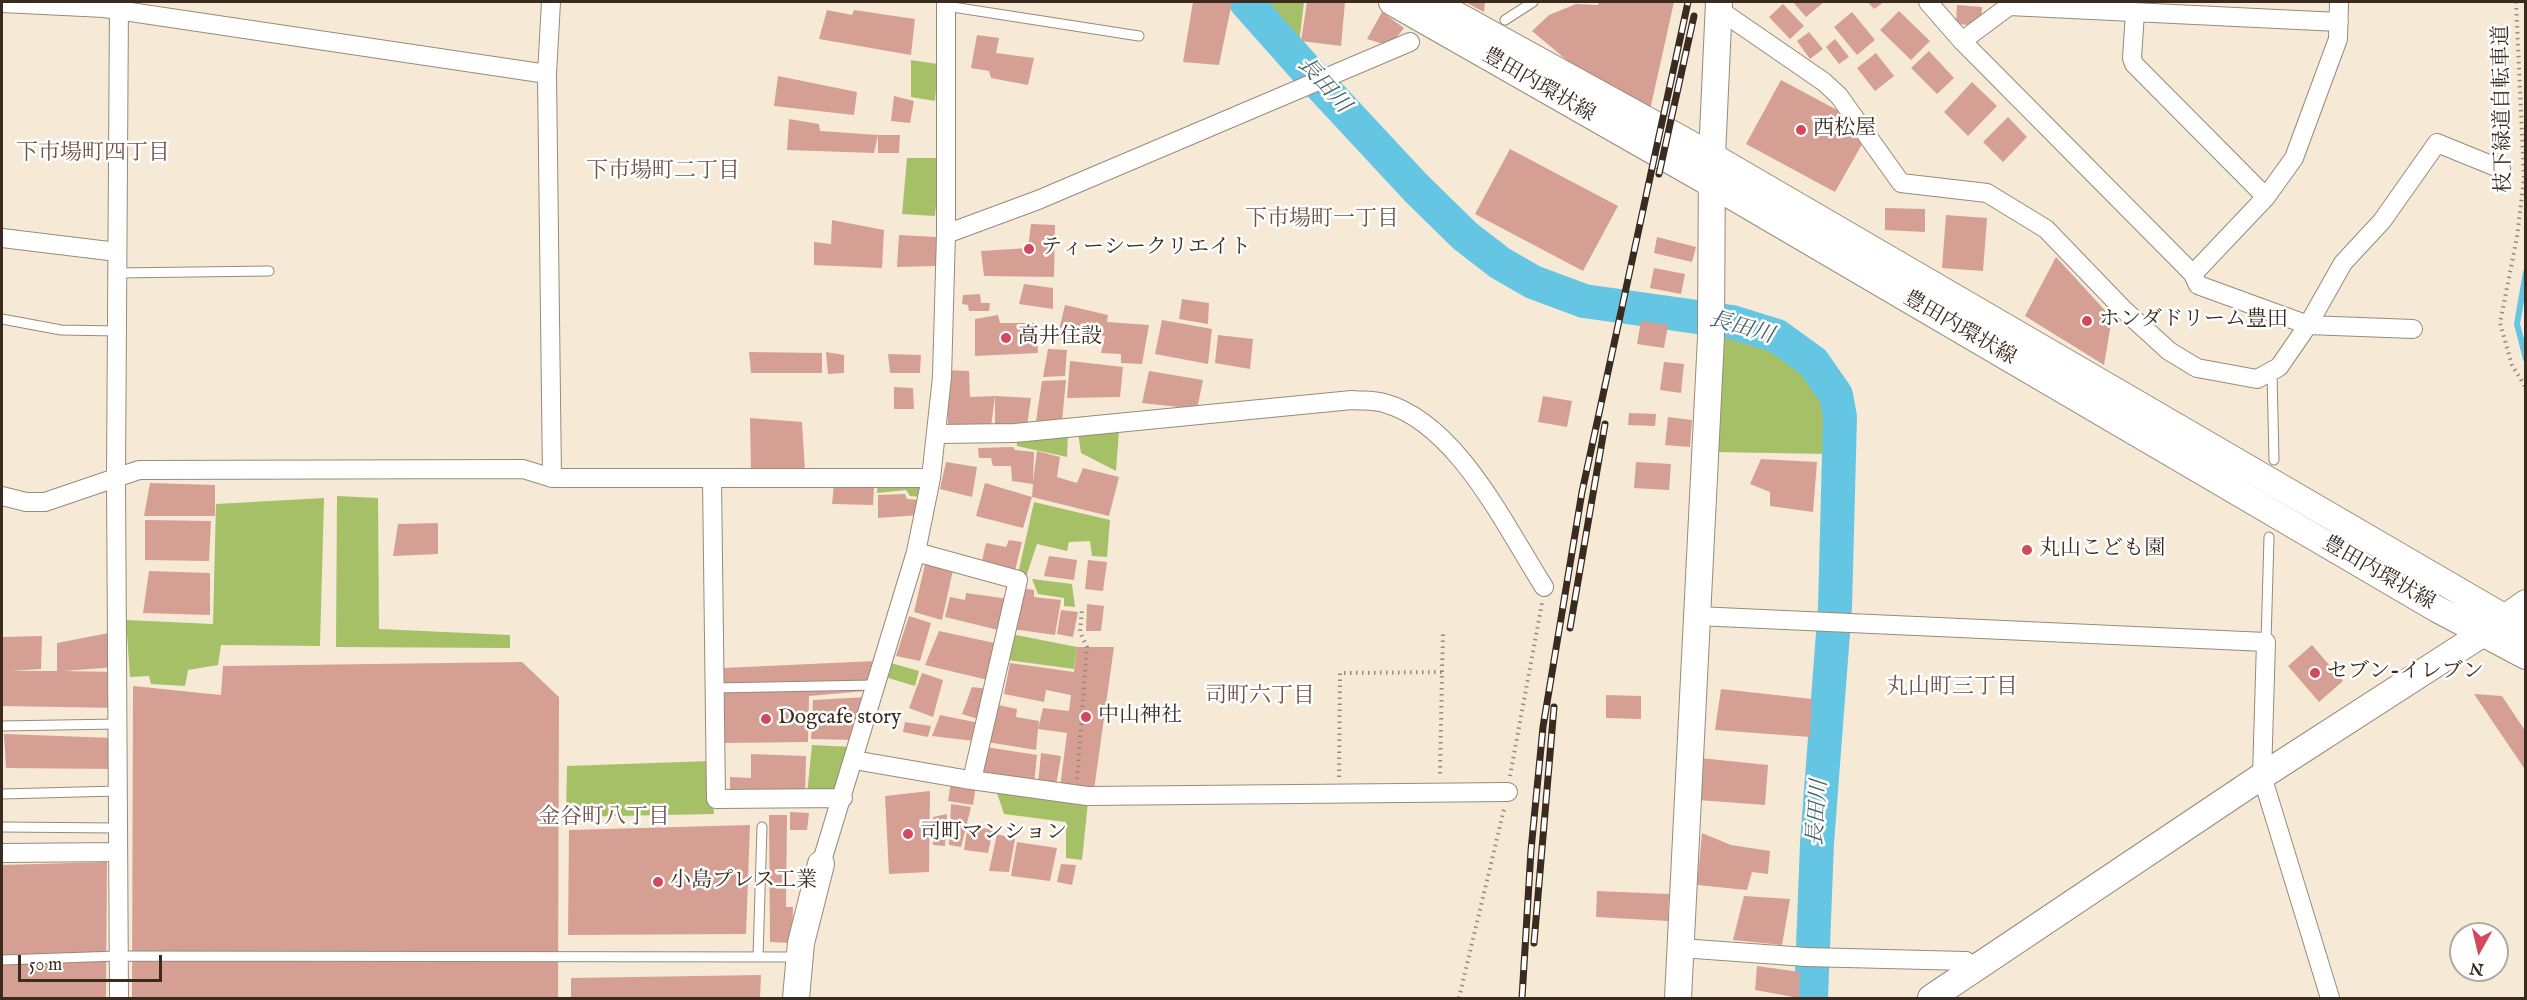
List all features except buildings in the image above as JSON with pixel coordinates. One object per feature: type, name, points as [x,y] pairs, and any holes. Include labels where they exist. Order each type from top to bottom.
[{"type":"street","points":[[550,2],[547,74],[552,478]]},
{"type":"street","name":"豊田内環状線","points":[[1392,2],[1713,185],[2482,634],[2526,656]]},
{"type":"street","name":"豊田内環状線","points":[[1433,2],[1476,28],[1712,156],[2526,630]]},
{"type":"street","points":[[1928,2],[1962,42],[2193,274],[2198,285],[2308,325],[2413,329]]},
{"type":"street","points":[[2193,274],[2266,197],[2294,158],[2338,39],[2339,2]]},
{"type":"street","points":[[2,3],[119,6],[547,74]]},
{"type":"street","points":[[796,999],[799,957],[821,864],[843,798],[874,685],[916,552],[931,478],[942,377],[946,234],[946,4]]},
{"type":"street","points":[[1962,42],[2009,6],[2039,4],[2135,12],[2235,9],[2339,22]]},
{"type":"street","points":[[1678,999],[1711,337],[1712,156],[1719,5]]},
{"type":"street","points":[[1719,5],[1824,82],[1839,96],[1901,183],[1987,193],[2046,229],[2124,310],[2169,351],[2197,368],[2257,379],[2272,374],[2308,325],[2343,263],[2382,221],[2437,143],[2501,169]]},
{"type":"street","points":[[118,999],[116,478],[119,6]]},
{"type":"street","points":[[2135,12],[2132,58],[2134,64],[2266,197]]},
{"type":"street","points":[[946,234],[1038,200],[1410,42]]},
{"type":"street","points":[[2,238],[117,252]]},
{"type":"street","points":[[937,434],[1015,433],[1352,400],[1383,402],[1426,423],[1465,462],[1544,586]]},
{"type":"street","points":[[2,496],[26,502],[45,502],[139,470],[523,469],[552,478],[931,478]]},
{"type":"street","points":[[712,478],[716,799],[843,798]]},
{"type":"street","points":[[916,552],[1018,580],[972,780]]},
{"type":"street","points":[[1931,999],[2262,776],[2482,634],[2526,603]]},
{"type":"street","points":[[1697,616],[2266,642],[2262,776],[2330,999]]},
{"type":"street","points":[[854,760],[972,780],[1076,794],[1508,792]]},
{"type":"street","points":[[2,853],[117,852]]},
{"type":"street","points":[[1681,948],[1815,957],[1966,961],[1972,971]]},
{"type":"lane","points":[[1505,20],[1533,2]]},
{"type":"lane","points":[[946,4],[1139,36]]},
{"type":"lane","points":[[117,273],[269,271]]},
{"type":"lane","points":[[2,319],[61,330],[117,331]]},
{"type":"lane","points":[[2272,374],[2274,460]]},
{"type":"lane","points":[[2266,642],[2269,537]]},
{"type":"lane","points":[[715,688],[874,685]]},
{"type":"lane","points":[[2,726],[117,724]]},
{"type":"lane","points":[[2,794],[117,791]]},
{"type":"lane","points":[[2,827],[117,828]]},
{"type":"lane","points":[[758,957],[762,827]]},
{"type":"lane","points":[[2,960],[118,956],[799,957]]},
{"type":"path","name":"枝下緑道自転車道","points":[[2516,2],[2524,178],[2517,237],[2500,323],[2512,365],[2526,388]]},
{"type":"path","points":[[1076,794],[1087,647],[1080,632],[1082,609]]},
{"type":"path","points":[[1440,793],[1443,634]]},
{"type":"path","points":[[1339,793],[1340,673],[1442,672]]},
{"type":"green space","points":[[1255,2],[1304,2],[1299,44]]},
{"type":"green space","points":[[911,60],[938,64],[935,101],[911,97]]},
{"type":"green space","points":[[907,158],[940,158],[935,216],[902,214]]},
{"type":"green space","points":[[1723,331],[1772,344],[1810,375],[1830,403],[1830,454],[1714,452]]},
{"type":"green space","points":[[1119,431],[1116,471],[1081,453],[1078,433]]},
{"type":"green space","points":[[1068,433],[1067,457],[1017,446],[1016,437]]},
{"type":"green space","points":[[878,484],[925,484],[923,497],[910,496],[906,490],[877,493]]},
{"type":"green space","points":[[337,496],[378,498],[379,629],[510,635],[510,648],[336,647]]},
{"type":"green space","points":[[324,498],[320,646],[221,645],[218,665],[188,670],[185,686],[151,684],[149,676],[130,677],[126,620],[213,624],[216,504]]},
{"type":"green space","points":[[1034,502],[1110,520],[1107,557],[1092,556],[1090,541],[1069,542],[1067,551],[1037,544],[1025,580],[1018,574]]},
{"type":"green space","points":[[1032,579],[1072,584],[1075,607],[1064,606],[1064,598],[1038,594]]},
{"type":"green space","points":[[1006,633],[1077,647],[1074,669],[1000,659]]},
{"type":"green space","points":[[891,663],[919,671],[915,686],[888,678]]},
{"type":"green space","points":[[812,745],[852,747],[837,794],[807,794]]},
{"type":"green space","points":[[710,761],[714,814],[566,817],[567,766]]},
{"type":"green space","points":[[997,793],[1088,802],[1082,860],[1066,858],[1066,822],[1004,814]]},
{"type":"waterway","name":"長田川","points":[[1246,2],[1416,188],[1465,236],[1500,263],[1533,282],[1584,301],[1732,322],[1777,336],[1813,362],[1836,395],[1840,417],[1835,607],[1817,843],[1811,998]]},
{"type":"waterway","points":[[2526,272],[2517,324],[2526,359]]},
{"type":"railway","points":[[1522,998],[1531,850],[1543,727],[1582,492],[1688,2]]},
{"type":"railway","points":[[1659,174],[1694,16]]},
{"type":"railway","points":[[1570,628],[1605,424]]},
{"type":"railway","points":[[1534,943],[1554,707]]},
{"type":"place","name":"西松屋","points":[[1801,130]]},
{"type":"place","name":"ティーシークリエイト","points":[[1029,249]]},
{"type":"place","name":"ホンダドリーム豊田","points":[[2087,321]]},
{"type":"place","name":"高井住設","points":[[1006,338]]},
{"type":"place","name":"丸山こども園","points":[[2027,550]]},
{"type":"place","name":"セブン-イレブン","points":[[2315,673]]},
{"type":"place","name":"中山神社","points":[[1086,717]]},
{"type":"place","name":"Dogcafe story","points":[[766,719]]},
{"type":"place","name":"司町マンション","points":[[908,834]]},
{"type":"place","name":"小島プレス工業","points":[[658,882]]},
{"type":"district","name":"下市場町四丁目","points":[[93,154]]},
{"type":"district","name":"下市場町二丁目","points":[[663,172]]},
{"type":"district","name":"下市場町一丁目","points":[[1322,220]]},
{"type":"district","name":"丸山町三丁目","points":[[1952,688]]},
{"type":"district","name":"司町六丁目","points":[[1260,697]]},
{"type":"district","name":"金谷町八丁目","points":[[604,818]]}]
